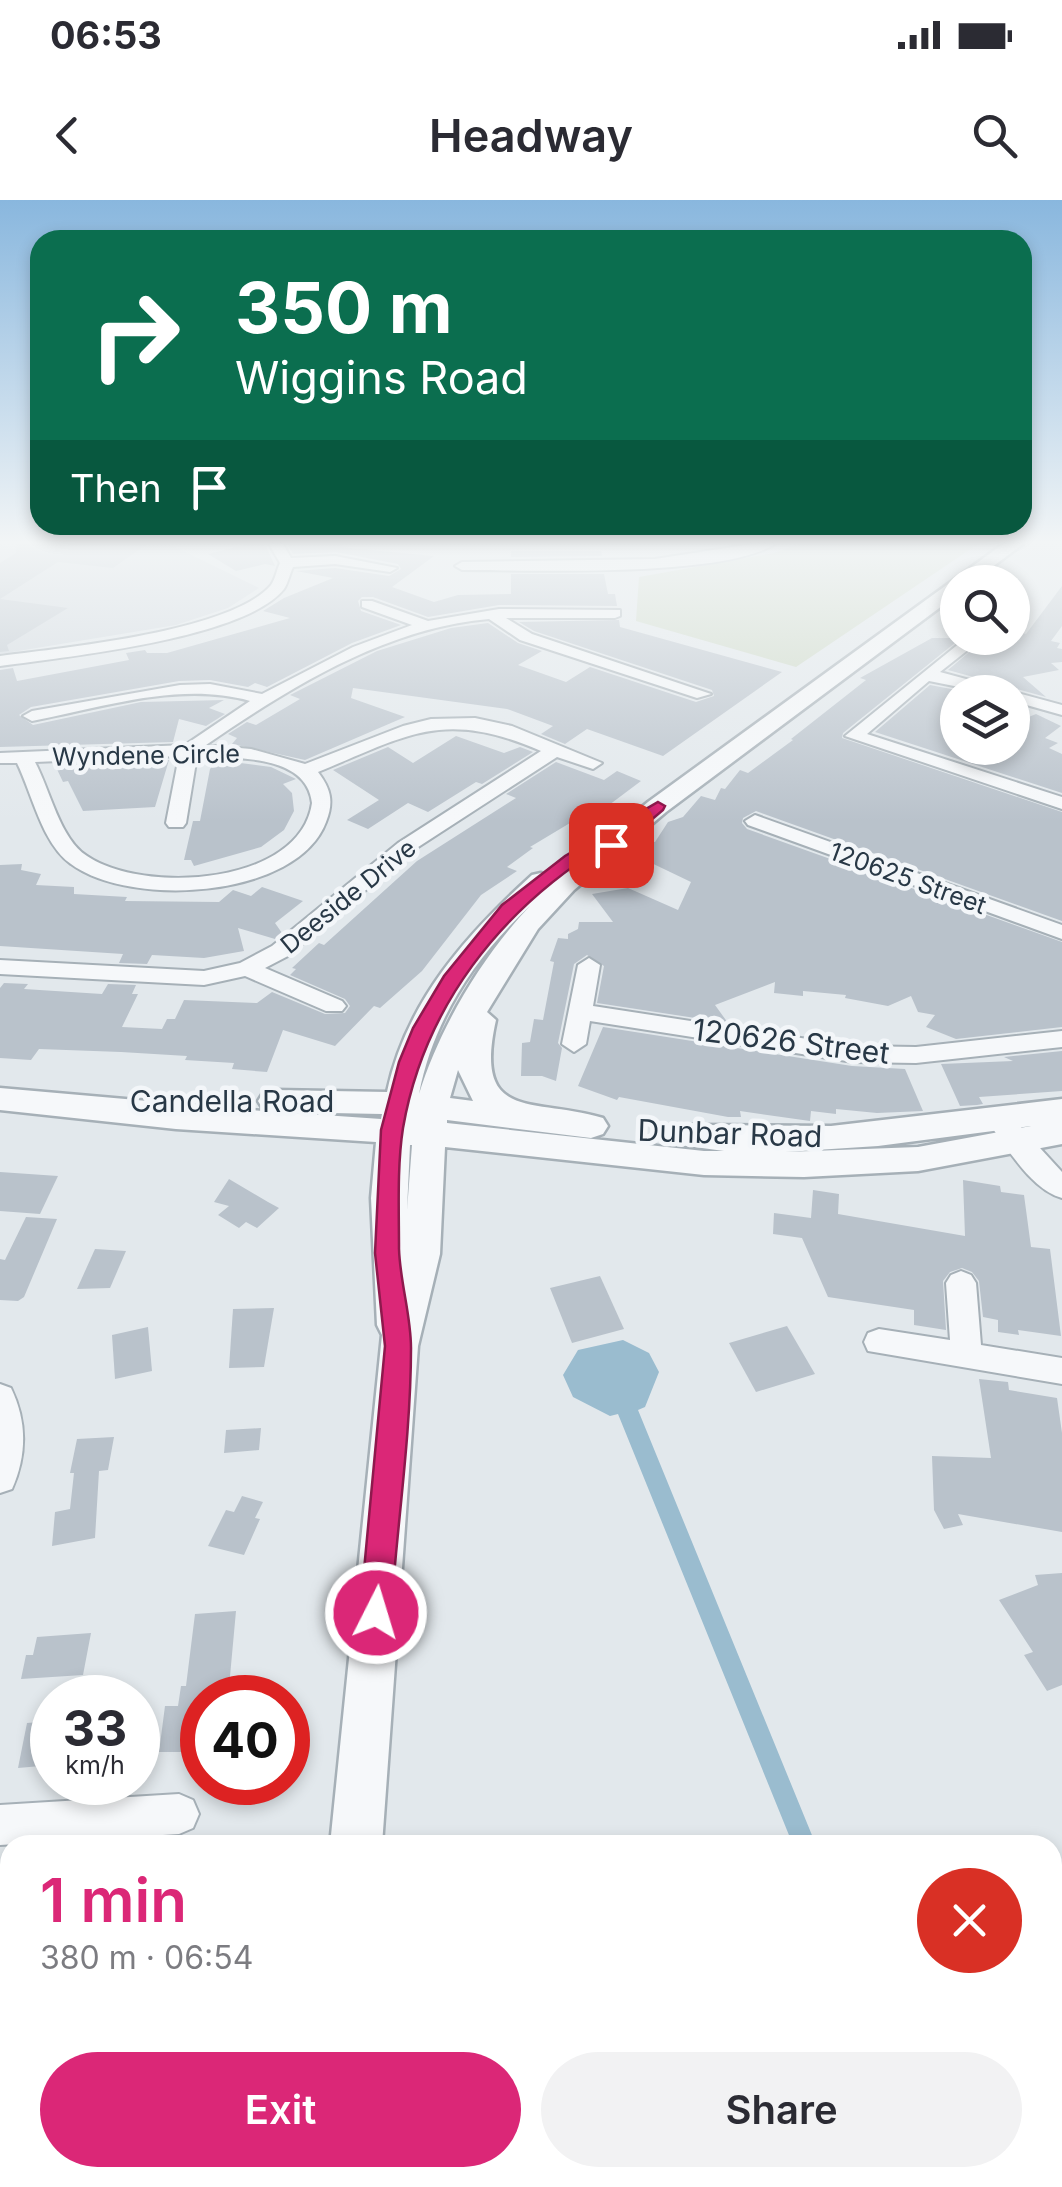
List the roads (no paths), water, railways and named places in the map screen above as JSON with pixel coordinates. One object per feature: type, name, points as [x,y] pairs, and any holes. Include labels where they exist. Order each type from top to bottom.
[{"type":"street","points":[[0,661],[132,637]]},
{"type":"street","points":[[176,823],[189,752],[216,730],[366,645],[393,637]]},
{"type":"street","points":[[526,637],[703,694]]},
{"type":"street","points":[[357,1835],[398,1346],[422,1254],[430,1120],[445,1060],[492,977],[528,924],[565,884],[658,806],[888,637]]},
{"type":"street","points":[[953,655],[854,736],[1062,803]]},
{"type":"street","points":[[925,676],[940,677]]},
{"type":"street","points":[[32,716],[193,688],[224,688],[267,701]]},
{"type":"street","points":[[1030,701],[1062,710]]},
{"type":"street","points":[[305,771],[442,722],[478,723],[593,763]]},
{"type":"street","name":"Deeside Drive","points":[[0,967],[204,978],[247,969],[280,951],[405,848],[555,750]]},
{"type":"street","name":"Wyndene Circle","points":[[0,758],[256,753],[305,771],[318,785],[320,818],[310,837],[275,862],[246,874],[172,886],[120,880],[75,859],[64,845],[24,758]]},
{"type":"street","points":[[398,1346],[387,1253],[394,1117],[430,1015],[483,938],[547,876],[658,806]]},
{"type":"street","name":"120625 Street","points":[[755,821],[1062,932]]},
{"type":"street","points":[[574,1044],[589,964]]},
{"type":"street","points":[[247,969],[334,1006]]},
{"type":"street","points":[[492,977],[470,1063],[472,1075],[490,1098],[538,1119]]},
{"type":"street","name":"120626 Street","points":[[580,1012],[854,1054],[916,1055],[1062,1039]]},
{"type":"street","name":"Candella Road","points":[[17,1101],[176,1116],[430,1120]]},
{"type":"street","points":[[1008,1131],[1062,1110]]},
{"type":"street","name":"Dunbar Road","points":[[430,1120],[538,1119],[711,1139],[1008,1131]]},
{"type":"street","name":"Dunbar Road","points":[[430,1120],[704,1163],[752,1164],[918,1159],[1008,1131]]},
{"type":"street","points":[[1008,1131],[1062,1132]]},
{"type":"street","points":[[1008,1131],[1062,1188]]},
{"type":"street","points":[[962,1283],[966,1356]]},
{"type":"street","points":[[879,1342],[1062,1371]]},
{"type":"street","points":[[0,1398],[5,1408],[8,1444],[0,1478]]},
{"type":"street","points":[[0,1824],[179,1814]]},
{"type":"water","points":[[623,1340],[649,1353],[659,1372],[645,1407],[638,1410],[812,1835],[789,1835],[618,1414],[610,1416],[573,1397],[563,1375],[578,1350]]}]
